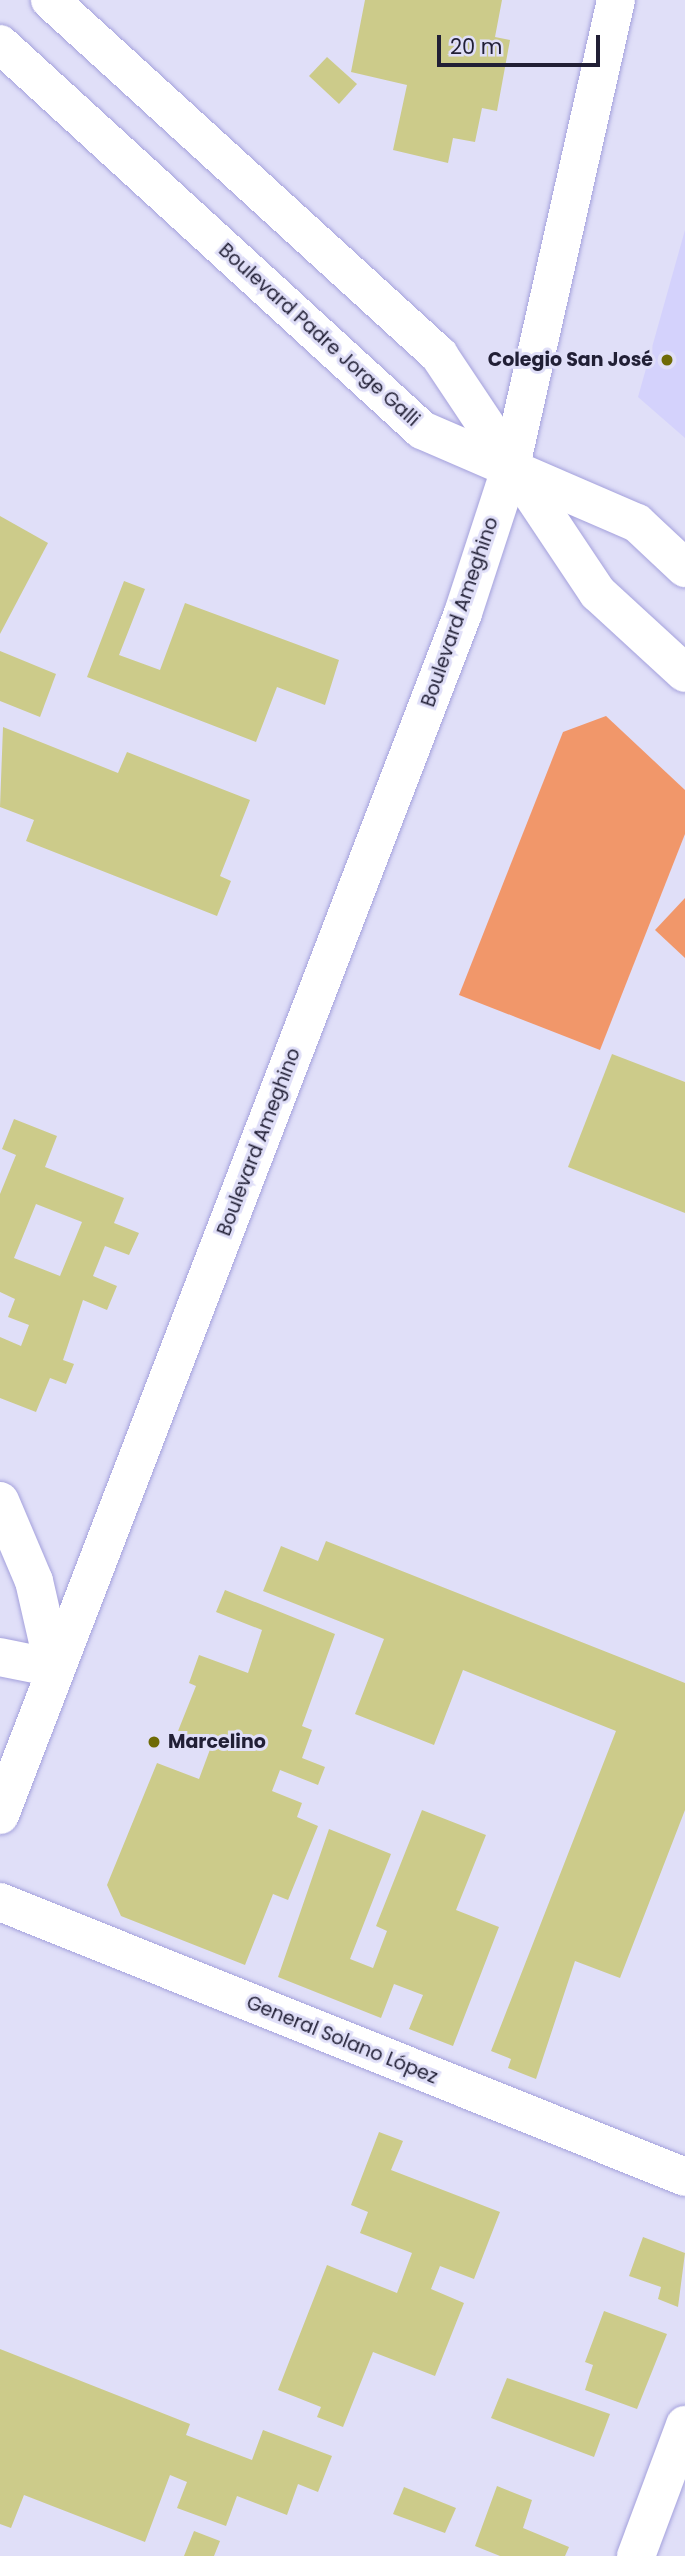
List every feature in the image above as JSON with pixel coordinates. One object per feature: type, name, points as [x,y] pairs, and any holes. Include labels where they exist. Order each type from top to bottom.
[{"type":"main road","points":[[50,0],[439,355],[598,593],[685,673]]},
{"type":"main road","name":"Boulevard Ameghino","points":[[0,1815],[54,1668],[463,613],[511,466],[616,0]]},
{"type":"main road","name":"Boulevard Padre Jorge Galli","points":[[0,44],[422,430],[511,466],[637,523],[685,568]]},
{"type":"main road","points":[[0,1501],[34,1581],[54,1668],[0,1657]]},
{"type":"main road","name":"General Solano López","points":[[0,1902],[685,2177]]},
{"type":"main road","points":[[636,2556],[685,2425]]},
{"type":"shaded area","name":"Colegio San José","points":[[685,230],[685,438],[638,397]]},
{"type":"shaded area","points":[[606,716],[685,790],[685,834],[600,1050],[459,995],[563,732]]},
{"type":"shaded area","points":[[685,898],[685,958],[655,930]]},
{"type":"building","points":[[365,0],[502,0],[495,37],[510,40],[497,111],[482,108],[475,142],[453,138],[448,163],[393,150],[407,85],[351,72]]},
{"type":"building","points":[[327,57],[357,84],[339,104],[309,76]]},
{"type":"building","points":[[0,516],[48,543],[0,634]]},
{"type":"building","points":[[124,581],[145,589],[119,655],[160,670],[185,603],[339,660],[325,705],[277,687],[256,742],[87,677]]},
{"type":"building","points":[[0,651],[56,674],[40,717],[0,701]]},
{"type":"building","points":[[3,727],[118,773],[127,752],[250,800],[220,876],[231,881],[217,916],[26,841],[34,820],[0,807]]},
{"type":"building","points":[[612,1054],[685,1082],[685,1213],[568,1167]]},
{"type":"building","points":[[14,1119],[57,1136],[45,1167],[124,1198],[114,1223],[139,1233],[129,1255],[105,1246],[93,1276],[117,1286],[107,1310],[83,1300],[63,1360],[74,1364],[66,1384],[50,1378],[36,1412],[0,1398],[0,1337],[21,1346],[29,1325],[8,1317],[15,1299],[0,1292],[0,1194],[16,1155],[2,1149]],"holes":[[[36,1204],[82,1222],[60,1276],[14,1258]]]},
{"type":"building","points":[[326,1541],[685,1683],[685,1810],[620,1978],[575,1961],[536,2079],[508,2068],[511,2059],[491,2051],[616,1731],[463,1670],[434,1745],[355,1714],[384,1639],[263,1591],[281,1546],[318,1561]]},
{"type":"building","points":[[225,1590],[335,1634],[302,1726],[312,1730],[302,1758],[325,1767],[318,1785],[280,1770],[272,1791],[302,1803],[297,1817],[318,1826],[288,1900],[273,1894],[245,1965],[121,1916],[107,1885],[157,1763],[199,1779],[212,1744],[178,1731],[196,1686],[189,1683],[199,1655],[248,1673],[262,1630],[216,1612]]},
{"type":"building","points":[[422,1810],[486,1835],[456,1910],[499,1927],[453,2046],[409,2029],[423,1995],[394,1984],[381,2018],[278,1977],[329,1829],[391,1854],[350,1959],[373,1968],[387,1931],[376,1926]]},
{"type":"building","points":[[379,2132],[403,2141],[391,2170],[500,2212],[474,2279],[440,2266],[431,2289],[464,2303],[435,2376],[373,2352],[343,2427],[317,2417],[321,2407],[278,2390],[327,2265],[397,2293],[412,2253],[360,2233],[368,2212],[351,2205]]},
{"type":"building","points":[[643,2237],[685,2253],[678,2307],[658,2299],[661,2287],[629,2276]]},
{"type":"building","points":[[604,2311],[667,2334],[637,2409],[585,2390],[593,2365],[585,2362]]},
{"type":"building","points":[[0,2349],[190,2424],[186,2435],[252,2460],[263,2430],[332,2456],[318,2492],[298,2484],[287,2515],[237,2496],[226,2526],[177,2508],[187,2482],[170,2475],[145,2542],[24,2495],[11,2528],[0,2524]]},
{"type":"building","points":[[507,2378],[610,2414],[594,2457],[491,2418]]},
{"type":"building","points":[[497,2486],[532,2500],[523,2528],[569,2547],[565,2556],[500,2556],[475,2546]]},
{"type":"building","points":[[404,2487],[456,2508],[445,2533],[393,2514]]},
{"type":"building","points":[[194,2531],[220,2541],[214,2556],[184,2556]]},
{"type":"place","name":"Colegio San José","points":[[667,360]]},
{"type":"place","name":"Marcelino","points":[[154,1742]]}]
